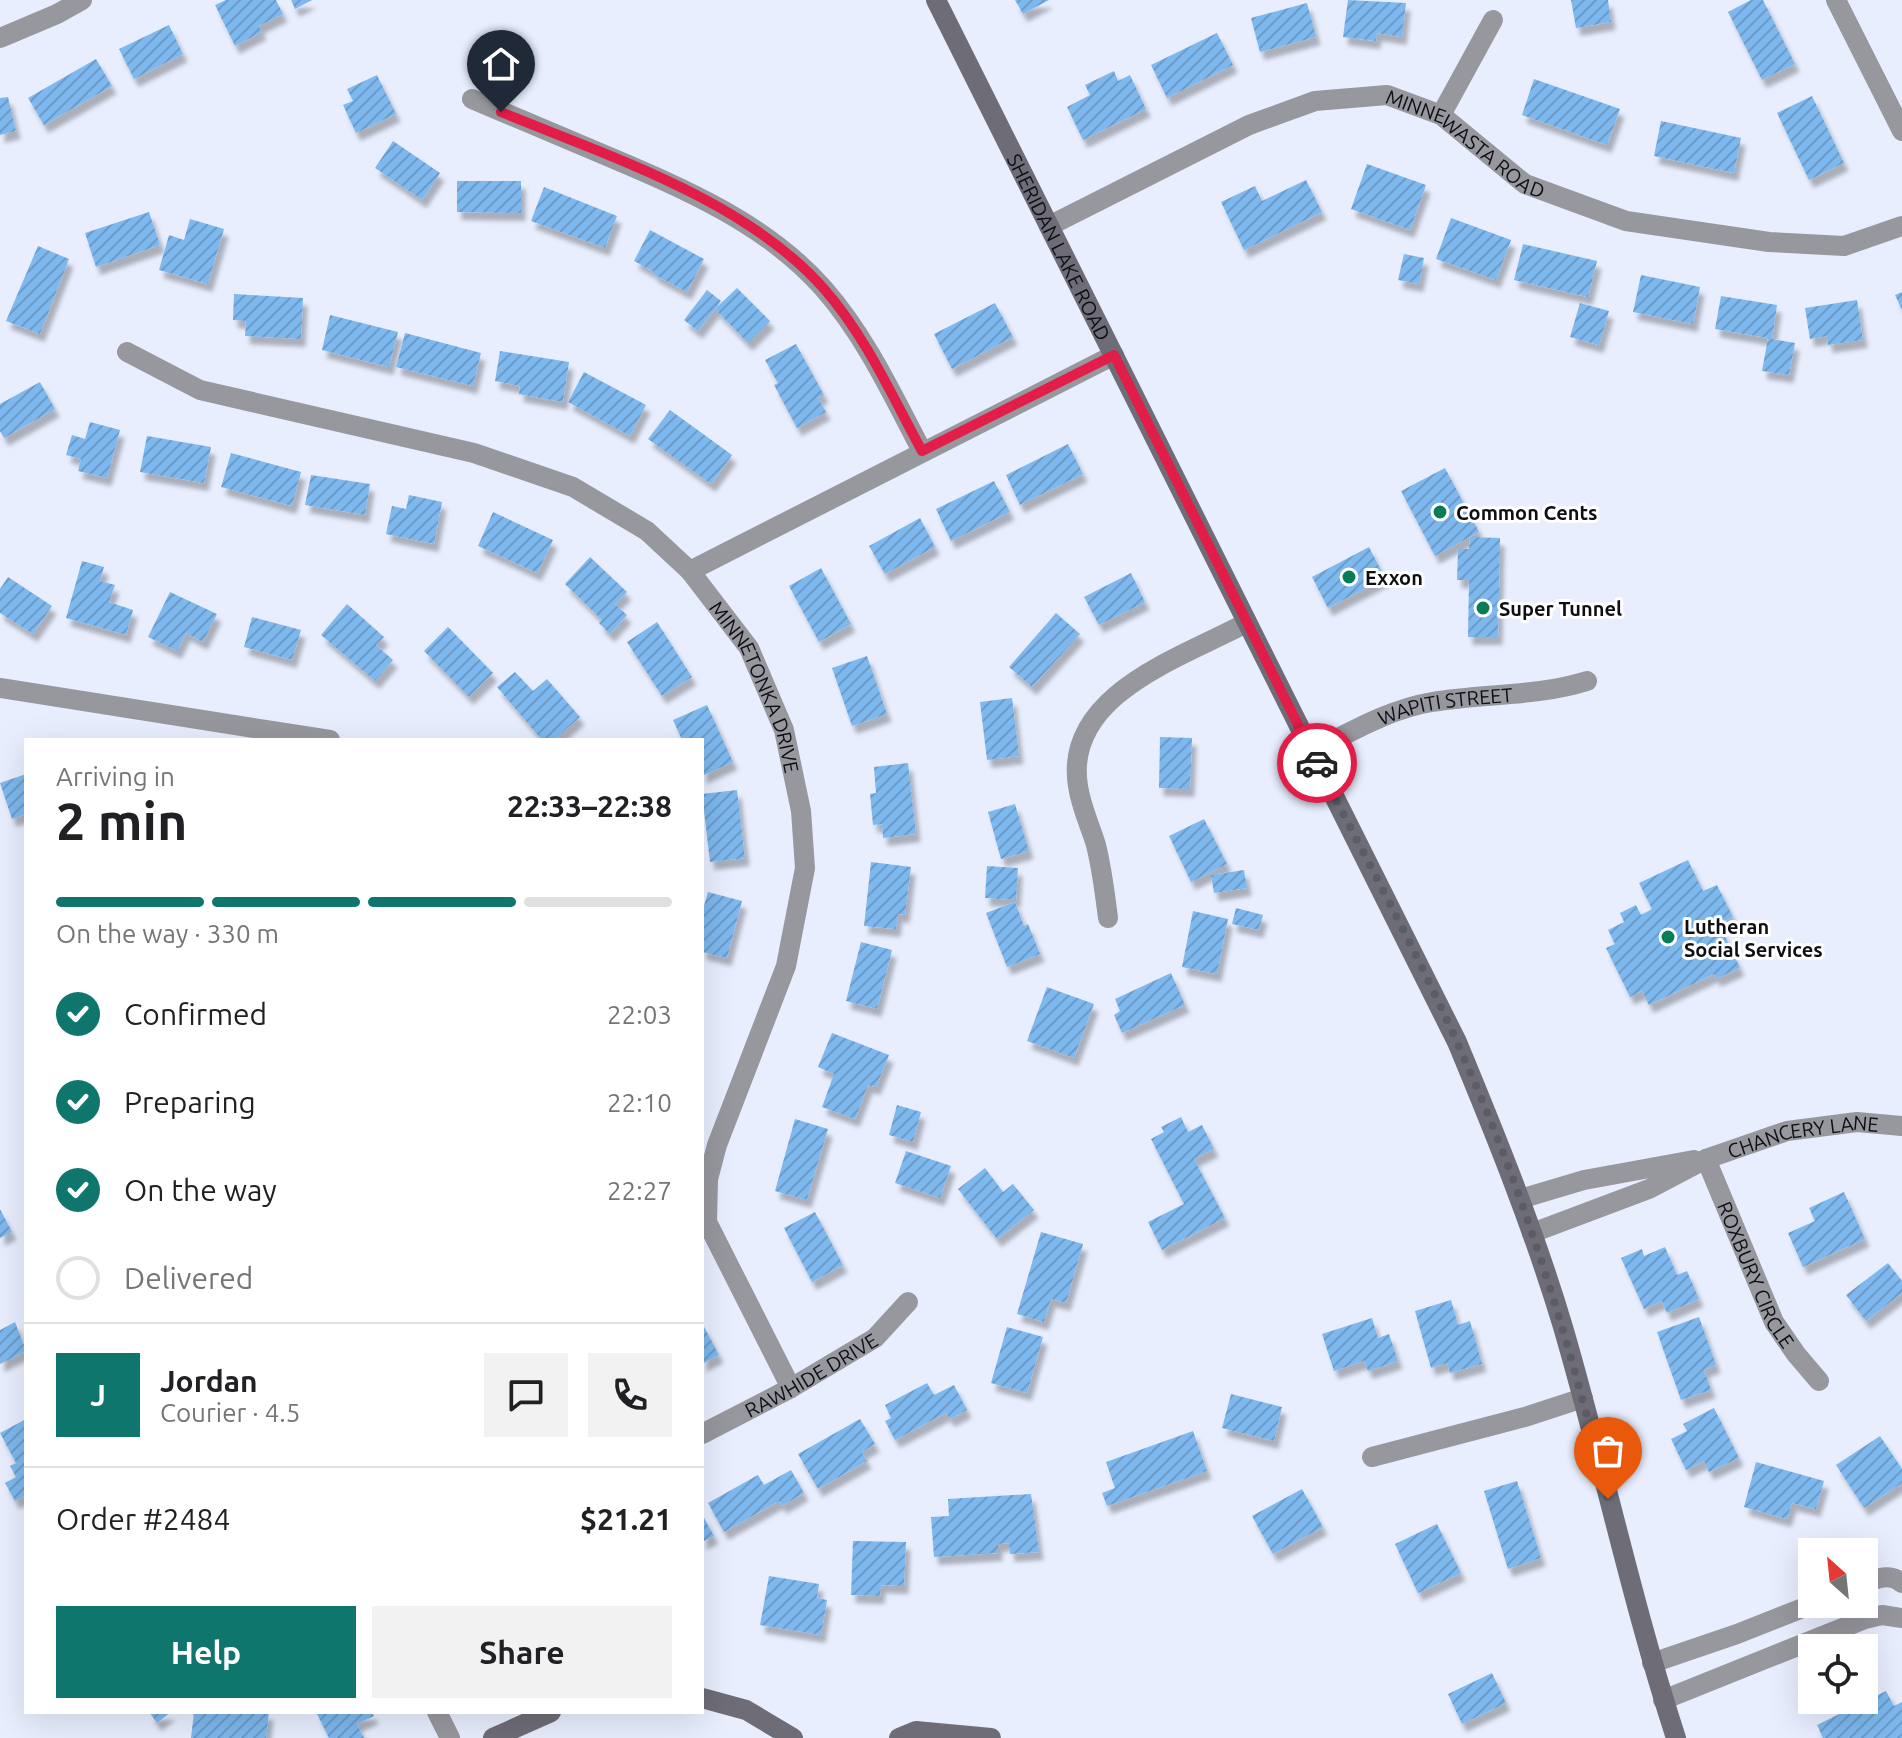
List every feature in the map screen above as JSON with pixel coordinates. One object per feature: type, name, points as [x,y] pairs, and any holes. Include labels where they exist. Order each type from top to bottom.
[{"type":"main road","name":"SHERIDAN LAKE ROAD","points":[[936,0],[1446,1017],[1532,1233],[1583,1398],[1652,1663],[1676,1738]]},
{"type":"main road","points":[[704,1699],[746,1710],[793,1738]]},
{"type":"main road","points":[[493,1738],[547,1714]]},
{"type":"main road","points":[[899,1738],[916,1731],[991,1738]]},
{"type":"street","points":[[0,38],[82,0]]},
{"type":"street","points":[[1836,0],[1902,131]]},
{"type":"street","points":[[1441,115],[1493,20]]},
{"type":"street","name":"MINNEWASTA ROAD","points":[[1049,226],[1249,125],[1315,101],[1387,95],[1441,115],[1525,184],[1626,221],[1769,242],[1844,246],[1902,226]]},
{"type":"street","points":[[472,99],[677,186],[714,204],[777,246],[823,287],[858,333],[922,451]]},
{"type":"street","name":"MINNETONKA DRIVE","points":[[127,352],[200,390],[474,453],[573,487],[647,531],[690,571],[749,648],[784,730],[801,811],[805,868],[786,966],[717,1145],[708,1179],[707,1222],[791,1388]]},
{"type":"street","points":[[690,571],[1114,355]]},
{"type":"street","points":[[1108,918],[1097,849],[1078,788],[1077,763],[1095,716],[1125,687],[1246,623]]},
{"type":"street","name":"WAPITI STREET","points":[[1311,752],[1364,725],[1429,702],[1548,691],[1587,681]]},
{"type":"street","points":[[0,688],[317,738]]},
{"type":"street","name":"CHANCERY LANE","points":[[1532,1233],[1649,1189],[1706,1159],[1755,1140],[1823,1124],[1857,1122],[1902,1126]]},
{"type":"street","name":"CHANCERY LANE","points":[[1520,1199],[1584,1180],[1706,1159]]},
{"type":"street","name":"ROXBURY CIRCLE","points":[[1706,1159],[1774,1322],[1819,1381]]},
{"type":"street","name":"RAWHIDE DRIVE","points":[[704,1433],[791,1388],[875,1338],[908,1302]]},
{"type":"street","points":[[1372,1457],[1525,1417],[1583,1398]]},
{"type":"street","points":[[1878,1578],[1898,1579],[1902,1583]]},
{"type":"street","points":[[1652,1663],[1798,1610]]},
{"type":"street","points":[[1663,1700],[1865,1619],[1882,1615],[1902,1618]]},
{"type":"street","points":[[438,1714],[450,1738]]},
{"type":"building","points":[[226,0],[276,0],[283,14],[259,26],[262,32],[235,46],[215,5]]},
{"type":"building","points":[[291,0],[312,0],[295,9]]},
{"type":"building","points":[[1015,0],[1049,0],[1023,14]]},
{"type":"building","points":[[1348,0],[1406,3],[1402,37],[1377,33],[1376,41],[1343,37]]},
{"type":"building","points":[[1571,0],[1608,0],[1611,22],[1576,28]]},
{"type":"building","points":[[1751,0],[1763,0],[1795,64],[1762,80],[1728,12]]},
{"type":"building","points":[[1307,3],[1316,37],[1260,52],[1251,18]]},
{"type":"building","points":[[169,25],[183,54],[134,79],[119,49]]},
{"type":"building","points":[[1217,33],[1233,65],[1167,98],[1151,65]]},
{"type":"building","points":[[96,59],[112,86],[44,125],[28,98]]},
{"type":"building","points":[[1114,71],[1118,81],[1130,75],[1146,109],[1083,140],[1067,107],[1090,95],[1085,85]]},
{"type":"building","points":[[377,75],[396,114],[356,133],[343,105],[353,101],[347,89]]},
{"type":"building","points":[[1534,79],[1620,109],[1607,145],[1522,115]]},
{"type":"building","points":[[1812,96],[1844,163],[1809,180],[1777,113]]},
{"type":"building","points":[[8,97],[16,131],[0,135],[0,98]]},
{"type":"building","points":[[1661,121],[1741,138],[1734,173],[1654,156]]},
{"type":"building","points":[[393,141],[440,173],[422,200],[375,168]]},
{"type":"building","points":[[1367,164],[1426,185],[1410,230],[1351,209]]},
{"type":"building","points":[[1306,180],[1322,212],[1244,250],[1221,202],[1255,186],[1262,201]]},
{"type":"building","points":[[457,181],[521,181],[521,213],[457,212]]},
{"type":"building","points":[[544,187],[617,216],[605,248],[531,221]]},
{"type":"building","points":[[149,212],[160,245],[96,267],[85,233]]},
{"type":"building","points":[[1451,218],[1511,240],[1496,280],[1436,259]]},
{"type":"building","points":[[190,219],[224,229],[208,284],[159,270],[169,235],[184,240]]},
{"type":"building","points":[[650,230],[704,259],[687,292],[634,261]]},
{"type":"building","points":[[1523,244],[1597,261],[1588,297],[1514,280]]},
{"type":"building","points":[[38,246],[69,259],[40,334],[6,321]]},
{"type":"building","points":[[1404,254],[1424,258],[1419,284],[1398,280]]},
{"type":"building","points":[[1641,275],[1700,287],[1693,324],[1633,312]]},
{"type":"building","points":[[737,288],[770,321],[748,343],[715,309]]},
{"type":"building","points":[[707,290],[721,301],[698,331],[684,320]]},
{"type":"building","points":[[1902,292],[1902,310],[1895,295]]},
{"type":"building","points":[[234,294],[303,298],[301,339],[245,336],[246,321],[233,320]]},
{"type":"building","points":[[1721,296],[1777,305],[1772,339],[1795,343],[1789,375],[1762,371],[1768,338],[1715,329]]},
{"type":"building","points":[[1857,300],[1863,340],[1828,345],[1827,336],[1810,339],[1805,308]]},
{"type":"building","points":[[995,303],[1013,337],[952,369],[934,334]]},
{"type":"building","points":[[1580,303],[1609,311],[1599,345],[1570,337]]},
{"type":"building","points":[[330,315],[398,332],[389,367],[322,350]]},
{"type":"building","points":[[405,333],[481,353],[473,386],[396,367]]},
{"type":"building","points":[[796,344],[824,395],[818,398],[826,412],[797,428],[774,385],[778,383],[765,360]]},
{"type":"building","points":[[500,351],[569,362],[563,402],[519,394],[520,386],[495,381]]},
{"type":"building","points":[[584,372],[646,405],[630,436],[568,402]]},
{"type":"building","points":[[40,382],[55,409],[4,438],[0,431],[0,404]]},
{"type":"building","points":[[670,410],[732,455],[711,484],[648,439]]},
{"type":"building","points":[[90,422],[120,430],[107,478],[78,471],[81,459],[66,455],[72,435],[85,439]]},
{"type":"building","points":[[147,436],[211,447],[204,483],[140,472]]},
{"type":"building","points":[[1068,444],[1083,474],[1020,505],[1006,475]]},
{"type":"building","points":[[231,453],[301,472],[292,506],[221,487]]},
{"type":"building","name":"Common Cents","points":[[1445,468],[1479,532],[1435,556],[1401,491]]},
{"type":"building","points":[[311,475],[370,484],[365,515],[305,505]]},
{"type":"building","points":[[994,481],[1010,512],[951,541],[936,509]]},
{"type":"building","points":[[409,495],[442,502],[434,544],[386,534],[392,506],[406,509]]},
{"type":"building","points":[[493,512],[553,540],[537,573],[478,546]]},
{"type":"building","points":[[920,518],[935,547],[885,574],[869,546]]},
{"type":"building","name":"Super Tunnel","points":[[1470,537],[1500,538],[1498,637],[1468,637],[1469,580],[1457,580],[1458,549],[1469,549]]},
{"type":"building","name":"Exxon","points":[[1369,547],[1385,578],[1328,608],[1312,577]]},
{"type":"building","points":[[590,557],[627,592],[615,604],[627,615],[610,634],[599,623],[602,620],[565,584]]},
{"type":"building","points":[[82,561],[104,567],[100,581],[115,585],[109,602],[133,610],[126,635],[66,618]]},
{"type":"building","points":[[821,568],[851,624],[819,642],[789,586]]},
{"type":"building","points":[[1131,573],[1145,602],[1099,625],[1084,597]]},
{"type":"building","points":[[8,577],[52,606],[33,634],[0,613],[0,589]]},
{"type":"building","points":[[170,592],[217,614],[203,642],[186,633],[177,651],[148,637]]},
{"type":"building","points":[[347,604],[384,637],[376,645],[393,660],[375,681],[321,635]]},
{"type":"building","points":[[1056,613],[1080,634],[1032,687],[1009,667]]},
{"type":"building","points":[[252,617],[301,630],[292,660],[244,647]]},
{"type":"building","points":[[657,622],[692,677],[662,696],[627,642]]},
{"type":"building","points":[[448,627],[493,673],[469,697],[424,651]]},
{"type":"building","points":[[867,656],[887,714],[852,726],[832,668]]},
{"type":"building","points":[[515,672],[533,691],[547,679],[580,717],[556,738],[540,738],[497,687]]},
{"type":"building","points":[[1012,698],[1019,756],[987,760],[980,702]]},
{"type":"building","points":[[707,705],[733,762],[704,775],[704,738],[681,738],[673,720]]},
{"type":"building","points":[[1160,737],[1192,738],[1190,789],[1159,788]]},
{"type":"building","points":[[908,763],[916,834],[883,838],[882,824],[873,825],[870,794],[876,793],[874,767]]},
{"type":"building","points":[[24,775],[24,815],[12,819],[0,783]]},
{"type":"building","points":[[737,790],[745,858],[710,862],[704,794]]},
{"type":"building","points":[[1015,804],[1029,851],[1001,859],[988,812]]},
{"type":"building","points":[[1204,819],[1227,864],[1191,882],[1169,836]]},
{"type":"building","name":"Lutheran Social Services","points":[[1688,860],[1703,891],[1717,885],[1733,917],[1719,924],[1740,968],[1716,979],[1714,974],[1649,1005],[1642,991],[1630,997],[1606,948],[1615,944],[1608,930],[1624,922],[1620,913],[1636,905],[1641,915],[1652,909],[1639,883]]},
{"type":"building","points":[[871,862],[911,867],[905,915],[898,914],[896,929],[864,926]]},
{"type":"building","points":[[987,866],[1018,868],[1016,900],[985,898]]},
{"type":"building","points":[[1244,870],[1247,888],[1214,893],[1211,875]]},
{"type":"building","points":[[708,892],[742,901],[727,958],[704,952],[704,906]]},
{"type":"building","points":[[1015,902],[1040,954],[1007,967],[986,913]]},
{"type":"building","points":[[1236,908],[1263,915],[1259,930],[1232,924]]},
{"type":"building","points":[[1193,911],[1228,919],[1217,974],[1182,967]]},
{"type":"building","points":[[861,942],[892,950],[877,1009],[846,1001]]},
{"type":"building","points":[[1171,973],[1185,1005],[1122,1033],[1114,1015],[1120,1011],[1115,999]]},
{"type":"building","points":[[1047,987],[1094,1004],[1074,1058],[1027,1041]]},
{"type":"building","points":[[832,1033],[889,1055],[876,1087],[868,1085],[855,1119],[822,1107],[834,1074],[818,1067]]},
{"type":"building","points":[[897,1105],[921,1112],[913,1142],[889,1135]]},
{"type":"building","points":[[1181,1117],[1188,1132],[1202,1125],[1214,1149],[1194,1159],[1225,1218],[1162,1250],[1148,1222],[1184,1204],[1151,1139],[1164,1132],[1161,1127]]},
{"type":"building","points":[[795,1119],[828,1129],[807,1200],[775,1191]]},
{"type":"building","points":[[906,1151],[951,1166],[940,1198],[895,1183]]},
{"type":"building","points":[[985,1168],[1003,1192],[1013,1184],[1034,1210],[997,1239],[958,1189]]},
{"type":"building","points":[[1844,1192],[1865,1239],[1803,1267],[1788,1233],[1815,1221],[1809,1208]]},
{"type":"building","points":[[0,1209],[12,1232],[0,1238]]},
{"type":"building","points":[[815,1212],[843,1265],[812,1282],[784,1228]]},
{"type":"building","points":[[1041,1232],[1083,1244],[1066,1303],[1051,1299],[1044,1322],[1017,1314]]},
{"type":"building","points":[[1665,1247],[1677,1275],[1687,1271],[1699,1299],[1667,1313],[1662,1301],[1644,1309],[1621,1258],[1642,1249],[1644,1256]]},
{"type":"building","points":[[1888,1263],[1902,1281],[1902,1293],[1866,1321],[1846,1295]]},
{"type":"building","points":[[1451,1300],[1458,1325],[1470,1321],[1482,1364],[1450,1373],[1447,1363],[1431,1368],[1415,1311]]},
{"type":"building","points":[[1699,1317],[1716,1365],[1704,1370],[1711,1390],[1681,1400],[1657,1332]]},
{"type":"building","points":[[1372,1318],[1378,1338],[1389,1334],[1398,1361],[1368,1371],[1364,1361],[1334,1371],[1322,1334]]},
{"type":"building","points":[[15,1322],[24,1352],[0,1364],[0,1330]]},
{"type":"building","points":[[704,1327],[719,1355],[704,1363]]},
{"type":"building","points":[[1007,1327],[1043,1337],[1027,1393],[991,1383]]},
{"type":"building","points":[[927,1383],[934,1395],[954,1385],[967,1410],[950,1419],[946,1413],[895,1440],[885,1421],[891,1418],[885,1405]]},
{"type":"building","points":[[1231,1394],[1282,1407],[1274,1441],[1222,1428]]},
{"type":"building","points":[[1714,1408],[1739,1458],[1709,1472],[1704,1461],[1686,1470],[1671,1439],[1687,1431],[1683,1424]]},
{"type":"building","points":[[860,1419],[875,1444],[862,1452],[867,1461],[818,1489],[798,1454]]},
{"type":"building","points":[[24,1420],[24,1496],[15,1501],[5,1483],[16,1477],[10,1466],[16,1463],[0,1433]]},
{"type":"building","points":[[1193,1431],[1207,1471],[1107,1506],[1102,1493],[1115,1488],[1106,1462]]},
{"type":"building","points":[[1880,1436],[1902,1469],[1902,1483],[1864,1508],[1836,1465]]},
{"type":"building","points":[[1756,1462],[1824,1481],[1816,1509],[1792,1503],[1787,1519],[1744,1507]]},
{"type":"building","points":[[791,1470],[804,1493],[782,1506],[779,1501],[724,1532],[708,1503],[758,1475],[764,1485]]},
{"type":"building","points":[[1517,1481],[1541,1558],[1508,1569],[1484,1491]]},
{"type":"building","points":[[1302,1489],[1323,1527],[1273,1554],[1252,1516]]},
{"type":"building","points":[[1031,1494],[1039,1552],[1010,1554],[1009,1543],[998,1544],[998,1553],[934,1557],[931,1517],[949,1516],[948,1499]]},
{"type":"building","points":[[704,1518],[714,1536],[704,1541]]},
{"type":"building","points":[[1437,1524],[1461,1573],[1418,1593],[1395,1544]]},
{"type":"building","points":[[853,1541],[906,1542],[904,1586],[881,1585],[880,1596],[851,1595]]},
{"type":"building","points":[[769,1576],[819,1584],[817,1598],[827,1600],[821,1635],[760,1625]]},
{"type":"building","points":[[1492,1673],[1506,1703],[1462,1724],[1448,1694]]},
{"type":"building","points":[[1886,1691],[1894,1706],[1902,1702],[1902,1738],[1823,1738],[1817,1725],[1839,1714],[1878,1714],[1878,1695]]},
{"type":"building","points":[[150,1714],[168,1714],[157,1723]]},
{"type":"building","points":[[194,1714],[269,1714],[266,1738],[191,1738]]},
{"type":"building","points":[[317,1714],[373,1714],[357,1724],[364,1738],[329,1738]]},
{"type":"way so far","points":[[1317,763],[1446,1017],[1511,1175],[1562,1326],[1608,1499]]},
{"type":"place","name":"Common Cents","points":[[1440,512]]},
{"type":"place","name":"Exxon","points":[[1349,577]]},
{"type":"place","name":"Super Tunnel","points":[[1483,608]]},
{"type":"place","name":"Lutheran Social Services","points":[[1668,937]]},
{"type":"route","points":[[501,112],[677,186],[714,204],[777,246],[823,287],[858,333],[922,451],[1114,355],[1317,763]]}]
